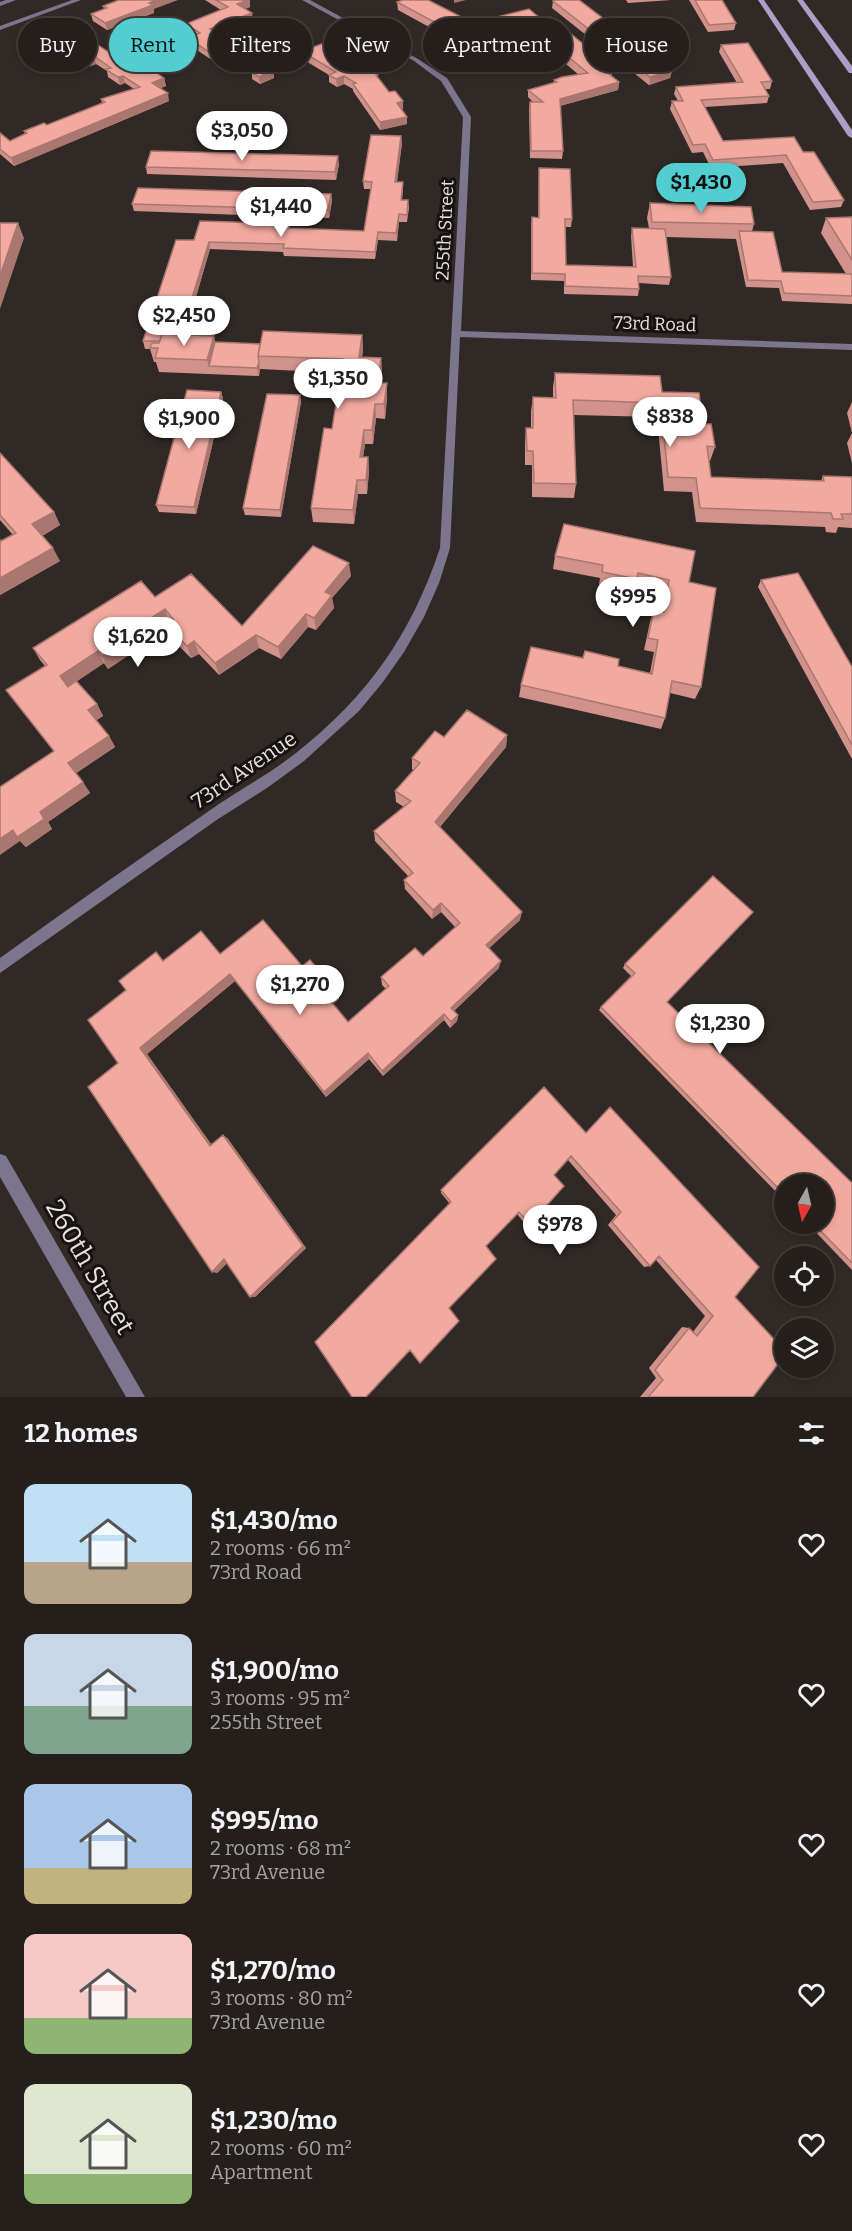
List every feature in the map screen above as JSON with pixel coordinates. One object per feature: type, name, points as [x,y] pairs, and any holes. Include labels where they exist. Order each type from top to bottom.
[{"type":"main road","points":[[761,0],[852,136]]},
{"type":"main road","points":[[800,0],[852,70]]},
{"type":"street","points":[[0,4],[13,0]]},
{"type":"street","points":[[0,28],[78,0]]},
{"type":"street","name":"255th Street","points":[[305,0],[416,60],[444,80],[467,117],[445,548]]},
{"type":"street","name":"73rd Road","points":[[457,334],[852,347]]},
{"type":"street","name":"73rd Avenue","points":[[0,966],[315,745],[372,688],[402,649],[436,582],[445,548]]},
{"type":"street","name":"260th Street","points":[[0,1162],[136,1397]]},
{"type":"building","points":[[119,0],[157,0],[149,3],[153,5],[118,18],[109,18],[109,22],[105,23],[91,14],[107,8],[103,6]]},
{"type":"building","points":[[216,0],[248,0],[237,4],[252,13],[239,18],[209,18],[209,52],[197,44],[197,34],[200,33],[197,31],[197,20],[228,7]]},
{"type":"building","points":[[428,0],[463,18],[427,18],[397,2]]},
{"type":"building","points":[[579,0],[603,18],[584,18],[584,25],[553,1]]},
{"type":"building","points":[[695,0],[722,0],[736,23],[709,25]]},
{"type":"building","points":[[529,9],[540,18],[493,18]]},
{"type":"building","points":[[572,35],[584,45],[584,70],[572,60]]},
{"type":"building","points":[[324,43],[324,65],[312,57],[312,48]]},
{"type":"building","points":[[748,43],[772,81],[761,82],[769,96],[701,100],[723,141],[794,137],[803,152],[814,152],[844,200],[813,202],[786,155],[713,160],[705,144],[693,145],[672,101],[683,101],[676,87],[743,82],[721,45]]},
{"type":"building","points":[[97,44],[109,50],[109,67],[97,58]]},
{"type":"building","points":[[110,72],[155,72],[164,78],[152,83],[168,93],[11,158],[0,149],[0,133],[10,141],[27,133],[24,131],[44,123],[47,125],[105,102],[101,99],[140,87],[123,76],[118,77]]},
{"type":"building","points":[[251,72],[269,72],[259,77]]},
{"type":"building","points":[[336,72],[375,72],[389,92],[395,91],[403,101],[397,103],[407,117],[380,122],[353,84],[356,83],[344,76],[336,79],[329,75]]},
{"type":"building","points":[[606,72],[619,82],[560,99],[563,151],[531,151],[530,102],[543,102],[528,90],[557,82],[554,80],[562,77]]},
{"type":"building","points":[[644,72],[668,72],[650,77]]},
{"type":"building","points":[[371,135],[401,136],[395,182],[403,182],[401,200],[408,200],[407,215],[399,214],[396,233],[378,232],[375,252],[283,248],[284,244],[209,242],[181,334],[162,334],[160,341],[143,341],[176,240],[194,240],[200,221],[290,224],[289,228],[364,231],[372,182],[363,181]]},
{"type":"building","points":[[151,151],[338,156],[335,172],[146,167]]},
{"type":"building","points":[[539,168],[570,169],[572,219],[565,219],[566,265],[636,267],[632,228],[665,229],[671,277],[638,276],[639,289],[565,286],[565,274],[532,273],[532,217],[539,218]]},
{"type":"building","points":[[138,188],[331,194],[328,210],[132,204]]},
{"type":"building","points":[[650,203],[751,207],[754,224],[652,222]]},
{"type":"building","points":[[852,217],[852,260],[826,218]]},
{"type":"building","points":[[0,223],[18,223],[0,276]]},
{"type":"building","points":[[739,231],[773,232],[782,272],[852,274],[852,296],[784,293],[781,281],[748,280]]},
{"type":"building","points":[[263,331],[362,335],[359,357],[381,358],[378,383],[387,383],[384,404],[375,404],[372,430],[364,430],[360,457],[368,457],[366,480],[357,480],[353,510],[311,508],[324,428],[332,429],[343,359],[258,356]]},
{"type":"building","points":[[162,334],[214,336],[207,360],[155,358],[158,348],[150,348],[152,343],[159,343]]},
{"type":"building","points":[[215,342],[260,344],[257,368],[209,366]]},
{"type":"building","points":[[555,373],[660,376],[662,392],[699,393],[703,424],[711,424],[715,447],[707,446],[711,477],[824,481],[823,476],[852,477],[852,514],[841,514],[843,519],[833,519],[831,513],[700,508],[696,478],[668,477],[661,403],[573,400],[576,484],[534,483],[533,451],[527,451],[526,428],[533,428],[533,397],[556,398]]},
{"type":"building","points":[[187,390],[221,392],[194,507],[156,505]]},
{"type":"building","points":[[267,394],[300,395],[280,510],[243,508]]},
{"type":"building","points":[[0,453],[54,512],[32,524],[53,548],[0,578],[0,540],[16,533],[0,515]]},
{"type":"building","points":[[564,524],[695,551],[689,582],[716,588],[701,687],[672,681],[665,718],[521,685],[531,647],[583,658],[585,651],[619,659],[618,666],[652,674],[658,640],[648,638],[654,609],[664,612],[669,580],[638,573],[637,579],[602,572],[603,565],[555,556]]},
{"type":"building","points":[[313,546],[349,563],[325,592],[332,595],[314,618],[306,614],[278,647],[256,635],[215,663],[194,641],[187,646],[176,635],[166,624],[174,620],[165,609],[129,632],[133,637],[102,656],[98,651],[60,676],[68,687],[76,681],[97,704],[88,710],[109,736],[68,763],[83,782],[40,812],[44,819],[17,837],[13,830],[0,839],[0,787],[54,751],[6,690],[47,665],[33,648],[141,581],[155,597],[191,574],[242,626]]},
{"type":"building","points":[[798,573],[852,667],[852,745],[761,580]]},
{"type":"building","points":[[467,710],[507,735],[435,822],[522,912],[486,945],[501,961],[451,1008],[458,1015],[451,1022],[444,1014],[382,1071],[368,1053],[324,1092],[230,974],[140,1048],[210,1146],[223,1135],[303,1246],[250,1297],[224,1259],[212,1272],[88,1087],[118,1063],[88,1020],[126,990],[119,981],[156,952],[163,961],[201,931],[220,954],[263,920],[302,966],[310,960],[337,991],[329,999],[348,1022],[389,986],[381,977],[415,948],[423,956],[460,923],[441,903],[433,910],[404,880],[413,873],[374,831],[411,801],[395,791],[420,763],[412,758],[435,731],[444,737]]},
{"type":"building","points":[[713,876],[753,912],[667,1002],[852,1183],[852,1263],[824,1234],[834,1234],[834,1174],[774,1174],[774,1184],[601,1007],[635,973],[625,964]]},
{"type":"building","points":[[544,1087],[586,1133],[610,1107],[759,1267],[735,1297],[774,1339],[774,1369],[753,1397],[648,1397],[663,1380],[655,1370],[689,1328],[697,1336],[713,1316],[659,1256],[650,1266],[612,1222],[621,1212],[571,1156],[554,1175],[564,1186],[548,1204],[529,1223],[519,1212],[486,1246],[496,1259],[449,1308],[459,1321],[420,1363],[410,1350],[366,1397],[352,1397],[315,1342],[451,1202],[441,1190]]}]
